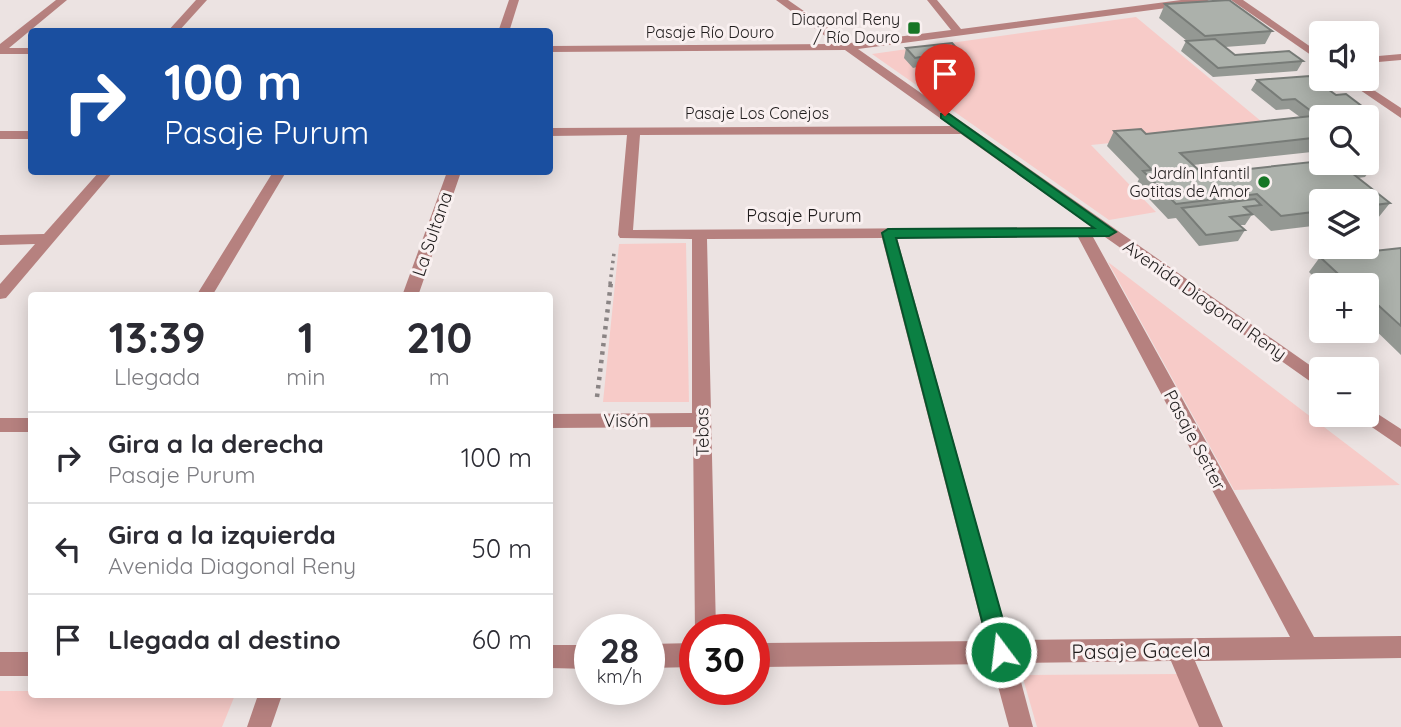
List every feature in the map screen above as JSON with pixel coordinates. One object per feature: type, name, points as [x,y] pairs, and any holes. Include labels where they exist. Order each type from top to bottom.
[{"type":"street","points":[[0,50],[62,0]]},
{"type":"street","points":[[176,28],[202,0]]},
{"type":"street","points":[[504,28],[514,0]]},
{"type":"street","name":"Avenida Diagonal Reny","points":[[781,0],[1309,374]]},
{"type":"street","points":[[932,0],[958,32]]},
{"type":"street","name":"Pasaje Río Douro","points":[[553,49],[847,47],[1205,0]]},
{"type":"street","points":[[1236,0],[1309,51]]},
{"type":"street","points":[[0,50],[28,51]]},
{"type":"street","points":[[1379,59],[1401,57]]},
{"type":"street","points":[[1367,91],[1401,114]]},
{"type":"street","name":"Pasaje Los Conejos","points":[[553,132],[964,130]]},
{"type":"street","points":[[625,235],[634,132]]},
{"type":"street","points":[[0,135],[28,135]]},
{"type":"street","points":[[0,294],[103,175]]},
{"type":"street","points":[[206,292],[277,175]]},
{"type":"street","name":"La Sultana","points":[[411,292],[453,175]]},
{"type":"street","name":"Pasaje Setter","points":[[1083,232],[1308,648]]},
{"type":"street","name":"Pasaje Purum","points":[[625,235],[1109,232]]},
{"type":"street","points":[[888,233],[1021,727]]},
{"type":"street","name":"Tebas","points":[[699,235],[705,614]]},
{"type":"street","points":[[0,240],[47,240]]},
{"type":"street","name":"Visón","points":[[553,421],[702,420]]},
{"type":"street","points":[[1379,423],[1401,439]]},
{"type":"street","points":[[0,425],[28,425]]},
{"type":"street","name":"Pasaje Gacela","points":[[770,655],[1401,647]]},
{"type":"street","points":[[1178,650],[1211,727]]},
{"type":"street","points":[[553,657],[574,657]]},
{"type":"street","points":[[0,664],[28,664]]},
{"type":"street","points":[[259,727],[269,698]]},
{"type":"path","points":[[594,421],[616,242],[625,235]]},
{"type":"shaded area","points":[[1136,17],[1268,127],[1091,145],[1156,212],[1109,220],[872,54]]},
{"type":"shaded area","points":[[686,243],[689,402],[603,402],[619,244]]},
{"type":"shaded area","points":[[1108,262],[1309,416],[1309,427],[1324,427],[1400,485],[1234,490]]},
{"type":"shaded area","points":[[1178,674],[1199,727],[1037,727],[1022,675]]},
{"type":"shaded area","points":[[0,691],[28,691],[28,698],[234,698],[222,727],[0,727]]},
{"type":"building","points":[[1229,0],[1272,31],[1205,36],[1165,4]]},
{"type":"building","points":[[1215,39],[1235,55],[1289,51],[1303,61],[1218,68],[1186,41]]},
{"type":"building","points":[[952,43],[970,63],[928,67],[920,57],[915,58],[906,48]]},
{"type":"building","points":[[1309,76],[1309,91],[1346,94],[1360,105],[1309,105],[1309,110],[1295,99],[1282,100],[1257,80]]},
{"type":"building","points":[[1309,116],[1309,138],[1180,153],[1203,174],[1309,162],[1309,175],[1354,175],[1372,189],[1309,189],[1309,212],[1281,216],[1257,194],[1176,204],[1143,171],[1152,170],[1114,131],[1141,129],[1146,134]]},
{"type":"building","points":[[1379,194],[1390,203],[1379,204]]},
{"type":"building","points":[[1255,199],[1261,205],[1244,207],[1252,214],[1230,217],[1245,230],[1206,235],[1182,208]]},
{"type":"building","points":[[1401,248],[1401,326],[1379,306],[1379,273],[1337,273],[1322,259],[1379,259],[1379,250]]},
{"type":"place","name":"Diagonal Reny / Río Douro","points":[[914,28]]},
{"type":"place","name":"Jardín Infantil Gotitas de Amor","points":[[1264,182]]},
{"type":"route","points":[[945,116],[1109,232],[888,233],[1001,652]]}]
